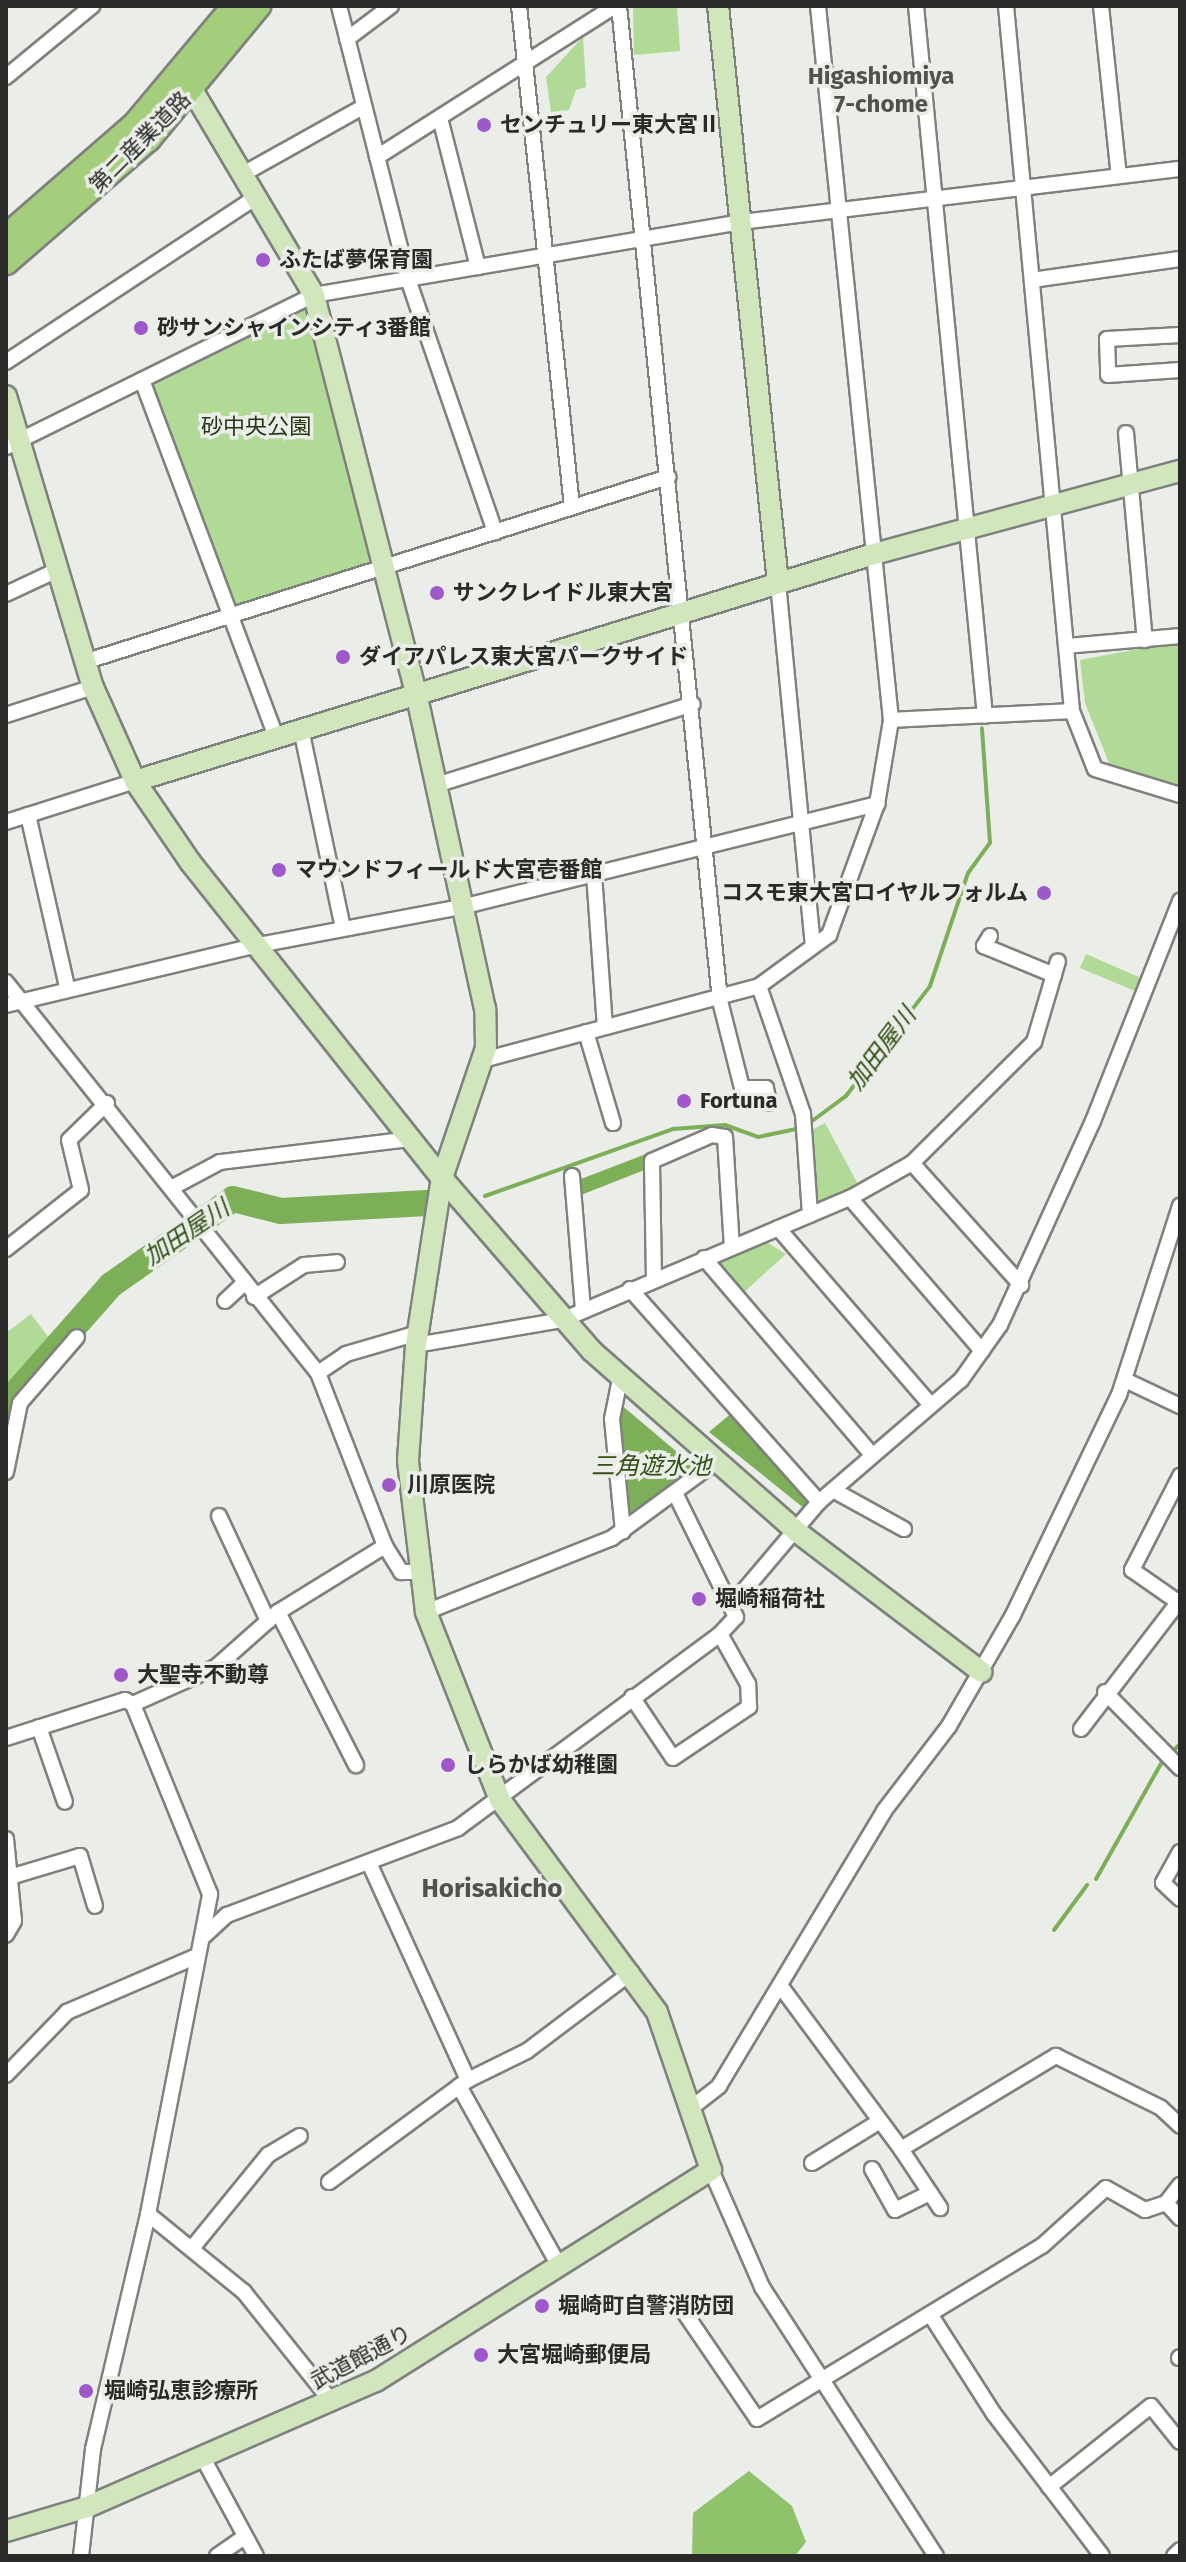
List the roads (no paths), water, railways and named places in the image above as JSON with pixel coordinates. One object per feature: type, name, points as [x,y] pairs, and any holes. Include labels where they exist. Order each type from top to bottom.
[{"type":"main road","name":"第二産業道路","points":[[6,262],[120,167],[187,81],[235,6]]},
{"type":"main road","name":"第二産業道路","points":[[6,237],[187,81],[258,6]]},
{"type":"street","points":[[6,77],[92,6]]},
{"type":"street","points":[[339,6],[408,279],[495,532]]},
{"type":"street","points":[[347,39],[391,6]]},
{"type":"street","points":[[519,6],[548,255],[572,507]]},
{"type":"street","points":[[377,157],[617,6],[708,847],[720,1001],[742,1088],[766,1088],[769,1103]]},
{"type":"street","points":[[718,6],[813,944]]},
{"type":"street","points":[[483,1060],[605,1026],[720,1001],[759,986],[813,944],[841,916],[877,804],[891,720],[818,6]]},
{"type":"street","points":[[916,6],[985,716]]},
{"type":"street","points":[[1006,6],[1056,504],[1072,711],[1095,769],[1180,795]]},
{"type":"street","points":[[1101,6],[1119,176]]},
{"type":"street","points":[[187,81],[314,295],[416,693],[485,1009],[483,1060],[442,1178],[416,1345],[408,1460],[417,1572],[426,1612],[500,1800],[632,1972],[668,2035],[695,2105],[711,2170],[744,2255],[936,2556]]},
{"type":"street","points":[[243,174],[363,107]]},
{"type":"street","points":[[440,118],[478,267]]},
{"type":"street","points":[[12,444],[314,295],[741,222],[1180,169]]},
{"type":"street","points":[[6,362],[256,197]]},
{"type":"street","points":[[1032,280],[1180,259]]},
{"type":"street","points":[[1180,335],[1107,339],[1108,375],[1180,370]]},
{"type":"street","points":[[142,380],[276,737]]},
{"type":"street","points":[[6,396],[12,444],[84,662],[135,781],[258,945],[442,1178],[562,1320],[620,1379],[796,1531],[982,1672]]},
{"type":"street","points":[[1126,433],[1145,640]]},
{"type":"street","points":[[6,822],[874,554],[1180,471]]},
{"type":"street","points":[[84,662],[668,477]]},
{"type":"street","points":[[6,594],[55,571]]},
{"type":"street","points":[[1066,646],[1180,636]]},
{"type":"street","points":[[6,715],[93,687]]},
{"type":"street","points":[[436,785],[693,704]]},
{"type":"street","points":[[891,720],[1072,711]]},
{"type":"street","points":[[301,729],[343,929]]},
{"type":"street","points":[[11,1003],[67,986],[258,945],[461,907],[877,804]]},
{"type":"street","points":[[28,815],[67,986]]},
{"type":"street","points":[[594,874],[605,1026]]},
{"type":"street","points":[[731,1606],[819,1502],[929,1403],[961,1380],[982,1351],[1021,1285],[1180,901]]},
{"type":"street","points":[[416,1345],[562,1320],[850,1198],[912,1163],[1034,1042],[1056,968],[984,946],[990,936]]},
{"type":"street","points":[[6,982],[11,1003],[107,1103],[243,1284],[318,1373],[385,1546],[401,1572],[417,1572]]},
{"type":"street","points":[[759,986],[803,1114],[810,1215]]},
{"type":"street","points":[[586,1032],[613,1123]]},
{"type":"street","points":[[6,1249],[81,1190],[69,1140],[107,1103]]},
{"type":"street","points":[[654,1279],[652,1161],[712,1135],[725,1137],[732,1247]]},
{"type":"street","points":[[173,1187],[220,1162],[411,1139]]},
{"type":"street","points":[[912,1163],[1021,1285]]},
{"type":"street","points":[[572,1176],[583,1309]]},
{"type":"street","points":[[850,1198],[982,1351]]},
{"type":"street","points":[[695,2105],[719,2086],[782,1988],[884,1811],[982,1672],[1125,1380],[1180,1206]]},
{"type":"street","points":[[778,1228],[929,1403]]},
{"type":"street","points":[[704,1258],[872,1455]]},
{"type":"street","points":[[254,1297],[304,1265],[337,1262]]},
{"type":"street","points":[[225,1301],[243,1284]]},
{"type":"street","points":[[630,1289],[819,1502]]},
{"type":"street","points":[[318,1373],[346,1354],[411,1335],[416,1345]]},
{"type":"street","points":[[6,1472],[20,1403],[77,1337]]},
{"type":"street","points":[[620,1379],[612,1419],[623,1531]]},
{"type":"street","points":[[1125,1380],[1180,1406]]},
{"type":"street","points":[[426,1612],[623,1531],[714,1463]]},
{"type":"street","points":[[1081,1729],[1105,1692],[1179,1601],[1132,1570],[1180,1476]]},
{"type":"street","points":[[833,1490],[904,1529]]},
{"type":"street","points":[[202,1938],[227,1915],[458,1828],[500,1800],[632,1697],[720,1634],[736,1617],[675,1493]]},
{"type":"street","points":[[219,1516],[356,1765]]},
{"type":"street","points":[[133,1704],[216,1667],[273,1617],[385,1546]]},
{"type":"street","points":[[632,1697],[673,1758],[749,1707],[748,1684],[720,1634]]},
{"type":"street","points":[[1105,1692],[1180,1768]]},
{"type":"street","points":[[6,1738],[125,1700],[133,1704],[210,1894],[227,1915]]},
{"type":"street","points":[[39,1727],[65,1802]]},
{"type":"street","points":[[6,1839],[14,1921],[6,1935]]},
{"type":"street","points":[[1180,1852],[1163,1883],[1180,1899]]},
{"type":"street","points":[[10,1877],[80,1856],[95,1906]]},
{"type":"street","points":[[369,1863],[464,2083],[559,2266]]},
{"type":"street","points":[[81,2556],[93,2449],[148,2214],[195,1957],[202,1938],[210,1894]]},
{"type":"street","points":[[6,2075],[67,2012],[195,1957]]},
{"type":"street","points":[[329,2182],[464,2083],[527,2051],[632,1972]]},
{"type":"street","points":[[782,1988],[901,2149],[940,2208]]},
{"type":"street","points":[[901,2149],[1056,2056],[1161,2108],[1180,2126]]},
{"type":"street","points":[[812,2163],[880,2121]]},
{"type":"street","points":[[193,2247],[268,2155],[300,2136]]},
{"type":"street","points":[[872,2169],[895,2210],[930,2193]]},
{"type":"street","name":"武道館通り","points":[[6,2531],[87,2507],[332,2402],[559,2266],[711,2170]]},
{"type":"street","points":[[678,2303],[757,2419],[1042,2246],[1106,2188],[1145,2210],[1166,2203],[1180,2185]]},
{"type":"street","points":[[1166,2203],[1180,2218]]},
{"type":"street","points":[[148,2214],[193,2247],[244,2292],[332,2402]]},
{"type":"street","points":[[930,2314],[1049,2487],[1102,2556]]},
{"type":"street","points":[[1049,2487],[1151,2406],[1180,2442]]},
{"type":"street","points":[[203,2458],[243,2538],[256,2556]]},
{"type":"street","points":[[217,2556],[243,2538]]},
{"type":"street","points":[[1174,2556],[1180,2550]]},
{"type":"water","points":[[646,1154],[647,1169],[581,1195],[581,1179]]},
{"type":"water","name":"三角遊水池","points":[[619,1403],[697,1469],[626,1517]]},
{"type":"water","points":[[734,1411],[813,1500],[805,1509],[709,1432]]},
{"type":"waterway","name":"加田屋川","points":[[808,1124],[846,1096],[930,986],[968,873],[990,843],[982,728]]},
{"type":"waterway","name":"加田屋川","points":[[485,1196],[673,1129],[725,1125],[758,1137],[801,1128]]},
{"type":"waterway","name":"加田屋川","points":[[6,1404],[111,1285],[233,1199],[281,1211],[427,1203]]},
{"type":"waterway","points":[[1172,1752],[1180,1744]]},
{"type":"waterway","points":[[1096,1879],[1163,1760]]},
{"type":"waterway","points":[[1054,1930],[1087,1885]]},
{"type":"place","name":"センチュリー東大宮Ⅱ","points":[[484,125]]},
{"type":"place","name":"ふたば夢保育園","points":[[263,260]]},
{"type":"place","name":"砂サンシャインシティ3番館","points":[[141,328]]},
{"type":"place","name":"サンクレイドル東大宮","points":[[437,593]]},
{"type":"place","name":"ダイアパレス東大宮パークサイド","points":[[343,657]]},
{"type":"place","name":"マウンドフィールド大宮壱番館","points":[[279,870]]},
{"type":"place","name":"コスモ東大宮ロイヤルフォルム","points":[[1044,893]]},
{"type":"place","name":"Fortuna","points":[[684,1101]]},
{"type":"place","name":"川原医院","points":[[389,1485]]},
{"type":"place","name":"堀崎稲荷社","points":[[699,1599]]},
{"type":"place","name":"大聖寺不動尊","points":[[121,1675]]},
{"type":"place","name":"しらかば幼稚園","points":[[448,1765]]},
{"type":"place","name":"堀崎町自警消防団","points":[[542,2306]]},
{"type":"place","name":"大宮堀崎郵便局","points":[[481,2355]]},
{"type":"place","name":"堀崎弘恵診療所","points":[[86,2391]]},
{"type":"district","name":"Higashiomiya 7-chome","points":[[881,91]]},
{"type":"district","name":"Horisakicho","points":[[492,1889]]},
{"type":"park label","name":"砂中央公園","points":[[256,427]]}]
